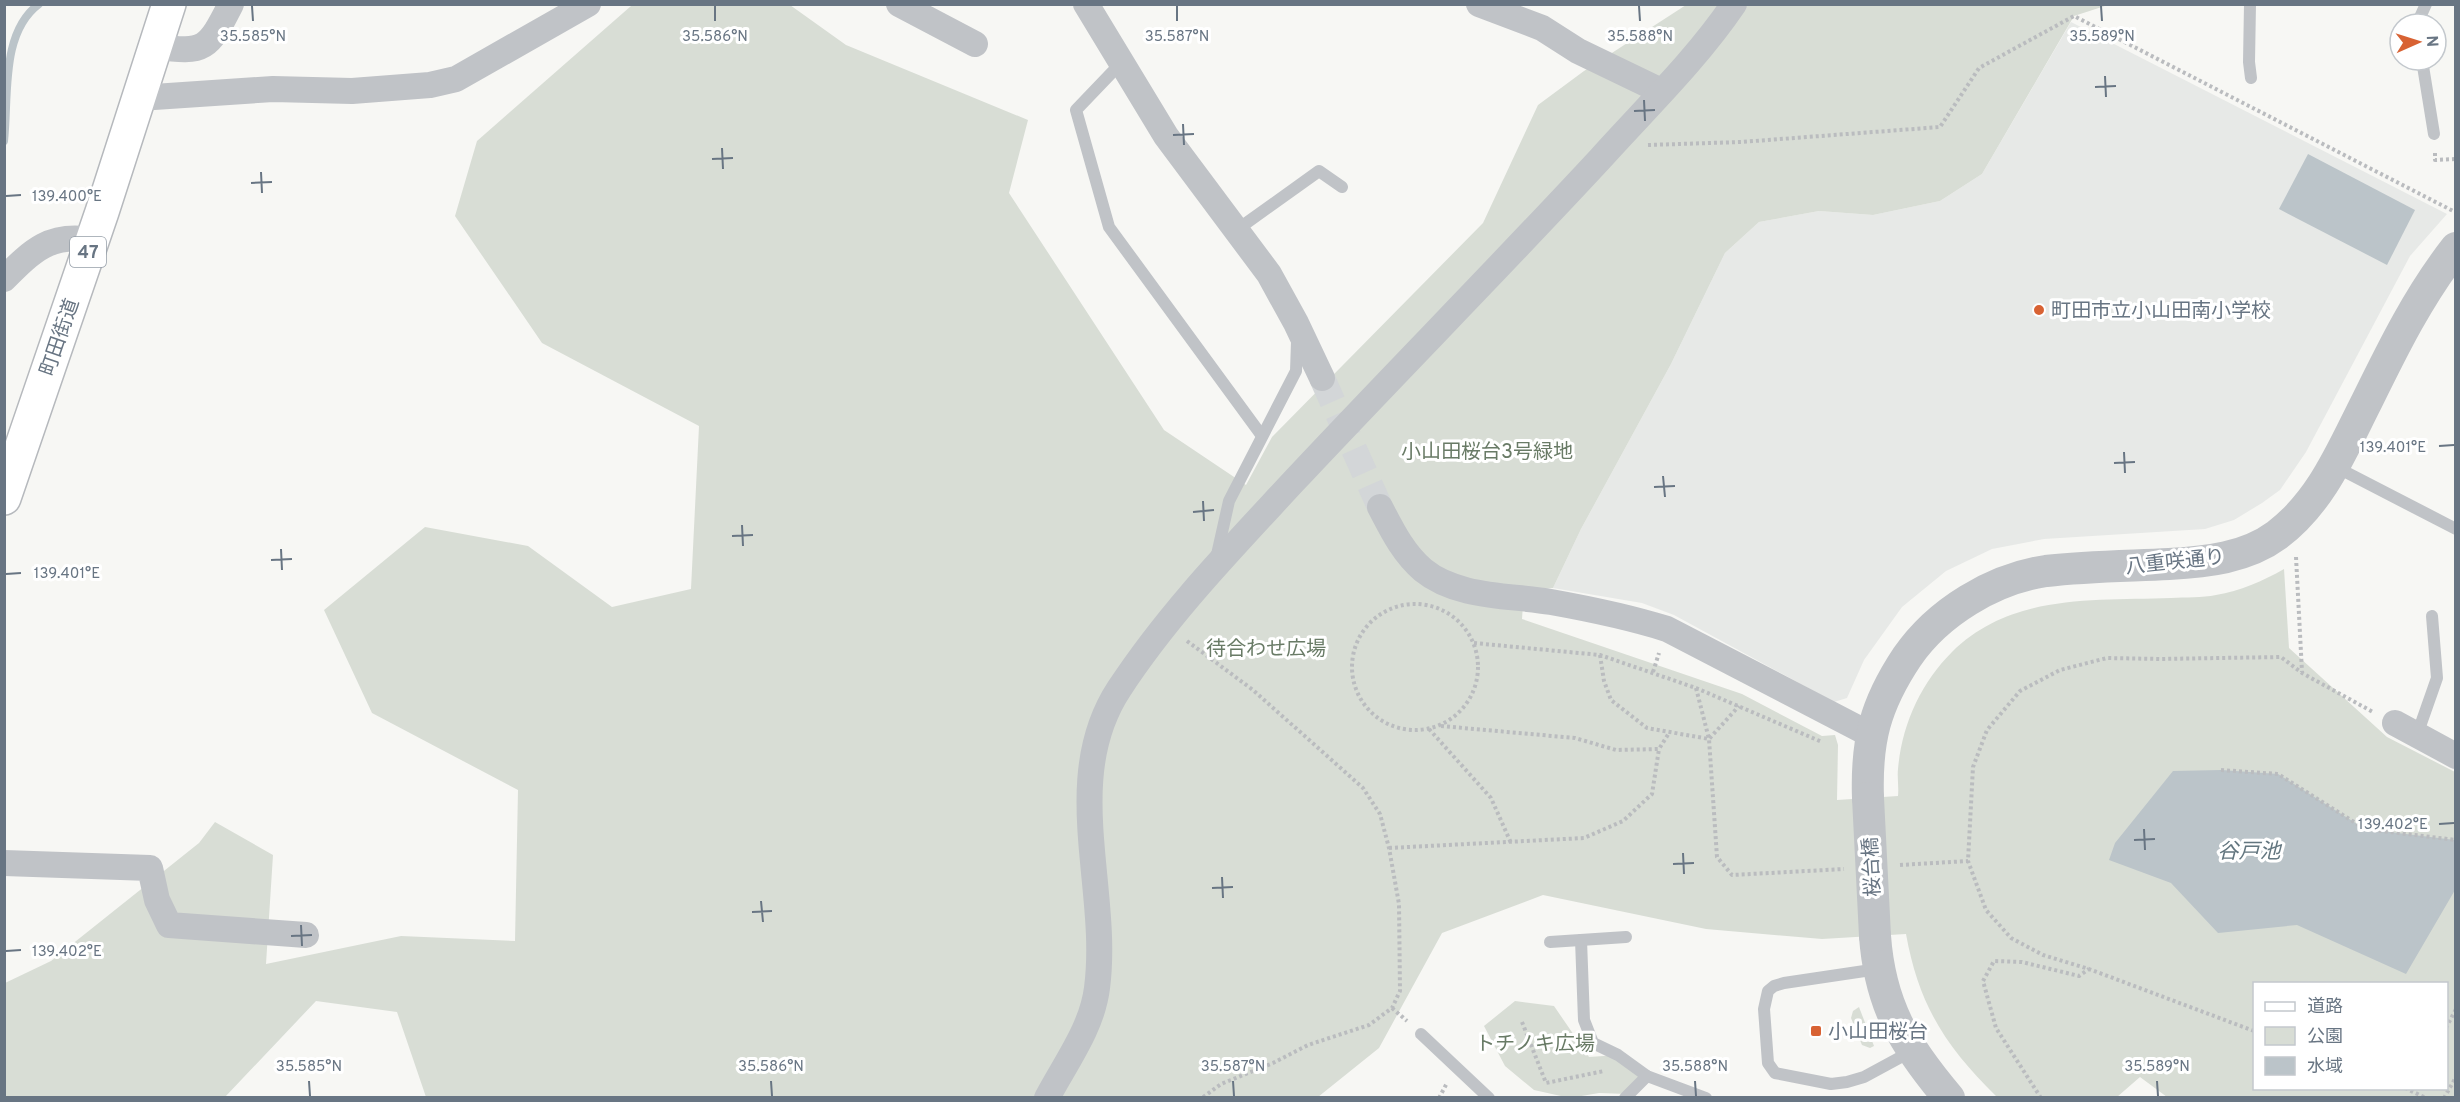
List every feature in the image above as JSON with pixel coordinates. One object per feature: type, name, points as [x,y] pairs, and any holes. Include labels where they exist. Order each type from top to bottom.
[{"type":"main road","name":"町田街道","points":[[4,498],[169,4]]},
{"type":"street","points":[[156,46],[182,51],[200,49],[212,39],[231,4]]},
{"type":"street","points":[[139,98],[273,89],[352,91],[430,85],[456,79],[588,4]]},
{"type":"street","points":[[899,4],[975,44]]},
{"type":"street","points":[[1086,4],[1166,136],[1269,273],[1322,378]]},
{"type":"street","points":[[1479,4],[1542,28],[1578,51],[1661,91]]},
{"type":"street","points":[[1047,1098],[1093,1013],[1100,954],[1092,860],[1091,764],[1095,746],[1118,690],[1184,602],[1347,425],[1513,253],[1698,51],[1734,4]]},
{"type":"street","points":[[4,279],[32,252],[41,247],[72,237],[92,240]]},
{"type":"street","name":"八重咲通り","points":[[1868,798],[1867,767],[1871,735],[1882,700],[1896,672],[1918,642],[1945,616],[1977,595],[2012,579],[2046,571],[2203,562],[2233,556],[2275,537],[2294,522],[2317,496],[2399,335],[2434,276],[2456,248]]},
{"type":"street","points":[[1380,507],[1398,543],[1424,571],[1449,585],[1635,619],[1667,629],[1871,735]]},
{"type":"street","points":[[2395,723],[2456,756]]},
{"type":"street","name":"桜台橋","points":[[1868,798],[1878,969]]},
{"type":"street","points":[[4,863],[150,868],[157,900],[169,925],[306,935]]},
{"type":"street","points":[[1878,969],[1896,1022],[1912,1051],[1943,1095]]},
{"type":"lane","points":[[2250,4],[2251,78]]},
{"type":"lane","points":[[1121,63],[1076,110],[1109,227],[1262,436]]},
{"type":"lane","points":[[2424,72],[2434,134]]},
{"type":"lane","points":[[1238,229],[1319,171],[1342,187]]},
{"type":"lane","points":[[1213,571],[1229,501],[1296,371],[1298,362],[1296,323]]},
{"type":"lane","points":[[2334,466],[2456,529]]},
{"type":"lane","points":[[2417,735],[2437,678],[2432,616]]},
{"type":"lane","points":[[1550,942],[1626,937]]},
{"type":"lane","points":[[1581,940],[1584,1020],[1593,1042],[1618,1055],[1647,1076],[1706,1098]]},
{"type":"lane","points":[[1878,969],[1774,986],[1768,992],[1764,1009],[1768,1063],[1775,1073],[1831,1084],[1864,1077],[1912,1051]]},
{"type":"lane","points":[[1420,1034],[1489,1098]]},
{"type":"lane","points":[[1625,1098],[1647,1076]]},
{"type":"path","points":[[1613,144],[1670,146],[1940,127],[1979,68],[2074,16],[2455,212]]},
{"type":"path","points":[[2254,103],[2255,110]]},
{"type":"path","points":[[2296,555],[2302,673]]},
{"type":"path","points":[[1441,726],[1457,715],[1470,700],[1474,691],[1479,662],[1474,643],[1462,625],[1446,611],[1425,604],[1404,604],[1384,612],[1375,619],[1367,626],[1356,644],[1352,665],[1354,686],[1364,705],[1380,720],[1399,729],[1420,731],[1441,726],[1575,738],[1616,750],[1659,749]]},
{"type":"path","points":[[1187,641],[1253,690],[1363,788],[1380,814],[1399,904],[1400,991],[1392,1008],[1369,1025],[1308,1045],[1273,1063],[1221,1084],[1202,1098]]},
{"type":"path","points":[[1474,643],[1600,655],[1696,688],[1822,742],[1832,742]]},
{"type":"path","points":[[1600,655],[1604,681],[1611,700],[1647,728],[1709,739]]},
{"type":"path","points":[[2253,1031],[2089,969],[2043,955],[2011,938],[1986,910],[1968,861],[1973,767],[1987,730],[2020,691],[2060,670],[2107,658],[2281,657],[2302,673],[2395,723]]},
{"type":"path","points":[[1696,688],[1709,739],[1717,857],[1732,875],[1850,868]]},
{"type":"path","points":[[1709,739],[1739,706]]},
{"type":"path","points":[[1429,729],[1491,798],[1511,843]]},
{"type":"path","points":[[1389,848],[1584,838],[1623,821],[1652,794],[1659,749],[1669,733]]},
{"type":"path","points":[[2221,770],[2278,774],[2365,829],[2456,840]]},
{"type":"path","points":[[1897,866],[1968,861]]},
{"type":"path","points":[[2041,1098],[1996,1028],[1983,981],[1994,961],[2022,962],[2079,975],[2089,969]]},
{"type":"path","points":[[2448,1024],[2456,1009]]},
{"type":"path","points":[[1522,1022],[1546,1083],[1610,1070]]},
{"type":"path","points":[[2444,1098],[2456,1077]]},
{"type":"path","points":[[2417,1091],[2426,1098]]},
{"type":"shaded area","name":"町田市立小山田南小学校","points":[[2071,22],[2447,214],[2410,256],[2306,452],[2280,490],[2234,520],[2205,529],[2044,539],[1992,549],[1946,571],[1902,607],[1864,660],[1847,698],[1834,702],[1674,615],[1642,603],[1553,588],[1581,529],[1671,364],[1725,253],[1759,222],[1819,211],[1873,215],[1940,201],[1982,174]]},
{"type":"green space","points":[[790,5],[846,45],[1028,120],[1009,193],[1164,430],[1246,485],[1272,437],[1483,223],[1538,105],[1584,71],[1686,5],[2108,5],[2074,16],[1982,174],[1940,201],[1873,215],[1819,211],[1759,222],[1725,253],[1671,364],[1581,529],[1553,588],[1524,589],[1522,619],[1742,694],[1822,736],[1835,735],[1838,745],[1837,800],[1898,796],[1900,752],[1915,705],[1941,664],[1975,633],[2001,619],[2055,604],[2112,599],[2211,596],[2243,588],[2284,569],[2289,648],[2387,737],[2455,772],[2455,1097],[2167,1097],[2140,1077],[2117,1097],[1997,1097],[1963,1061],[1937,1024],[1919,983],[1906,934],[1822,939],[1706,929],[1543,895],[1442,933],[1379,1048],[1318,1097],[426,1097],[397,1012],[316,1001],[225,1097],[5,1098],[5,983],[51,961],[199,843],[215,822],[273,855],[266,964],[401,936],[515,941],[518,790],[372,713],[324,610],[425,527],[528,546],[612,607],[691,589],[699,426],[542,343],[455,216],[477,141],[631,6]]},
{"type":"green space","name":"トチノキ広場","points":[[1515,1001],[1554,1006],[1589,1057],[1618,1055],[1647,1076],[1627,1094],[1599,1093],[1570,1098],[1534,1090],[1505,1066],[1484,1026]]},
{"type":"green space","points":[[1859,1007],[1874,1046],[1870,1048],[1862,1045],[1851,1018],[1853,1011]]},
{"type":"water","points":[[2308,154],[2415,210],[2387,265],[2279,209]]},
{"type":"water","name":"谷戸池","points":[[2221,770],[2278,774],[2365,829],[2455,840],[2455,890],[2406,974],[2297,925],[2218,933],[2171,883],[2109,860],[2115,843],[2173,771]]},
{"type":"waterway","points":[[4,141],[12,48],[27,16],[39,4]]},
{"type":"tunnel","points":[[1322,378],[1380,507]]},
{"type":"place","name":"町田市立小山田南小学校","points":[[2039,310]]},
{"type":"place","name":"小山田桜台","points":[[1816,1031]]},
{"type":"park label","name":"小山田桜台3号緑地","points":[[1487,451]]},
{"type":"park label","name":"待合わせ広場","points":[[1266,648]]}]
